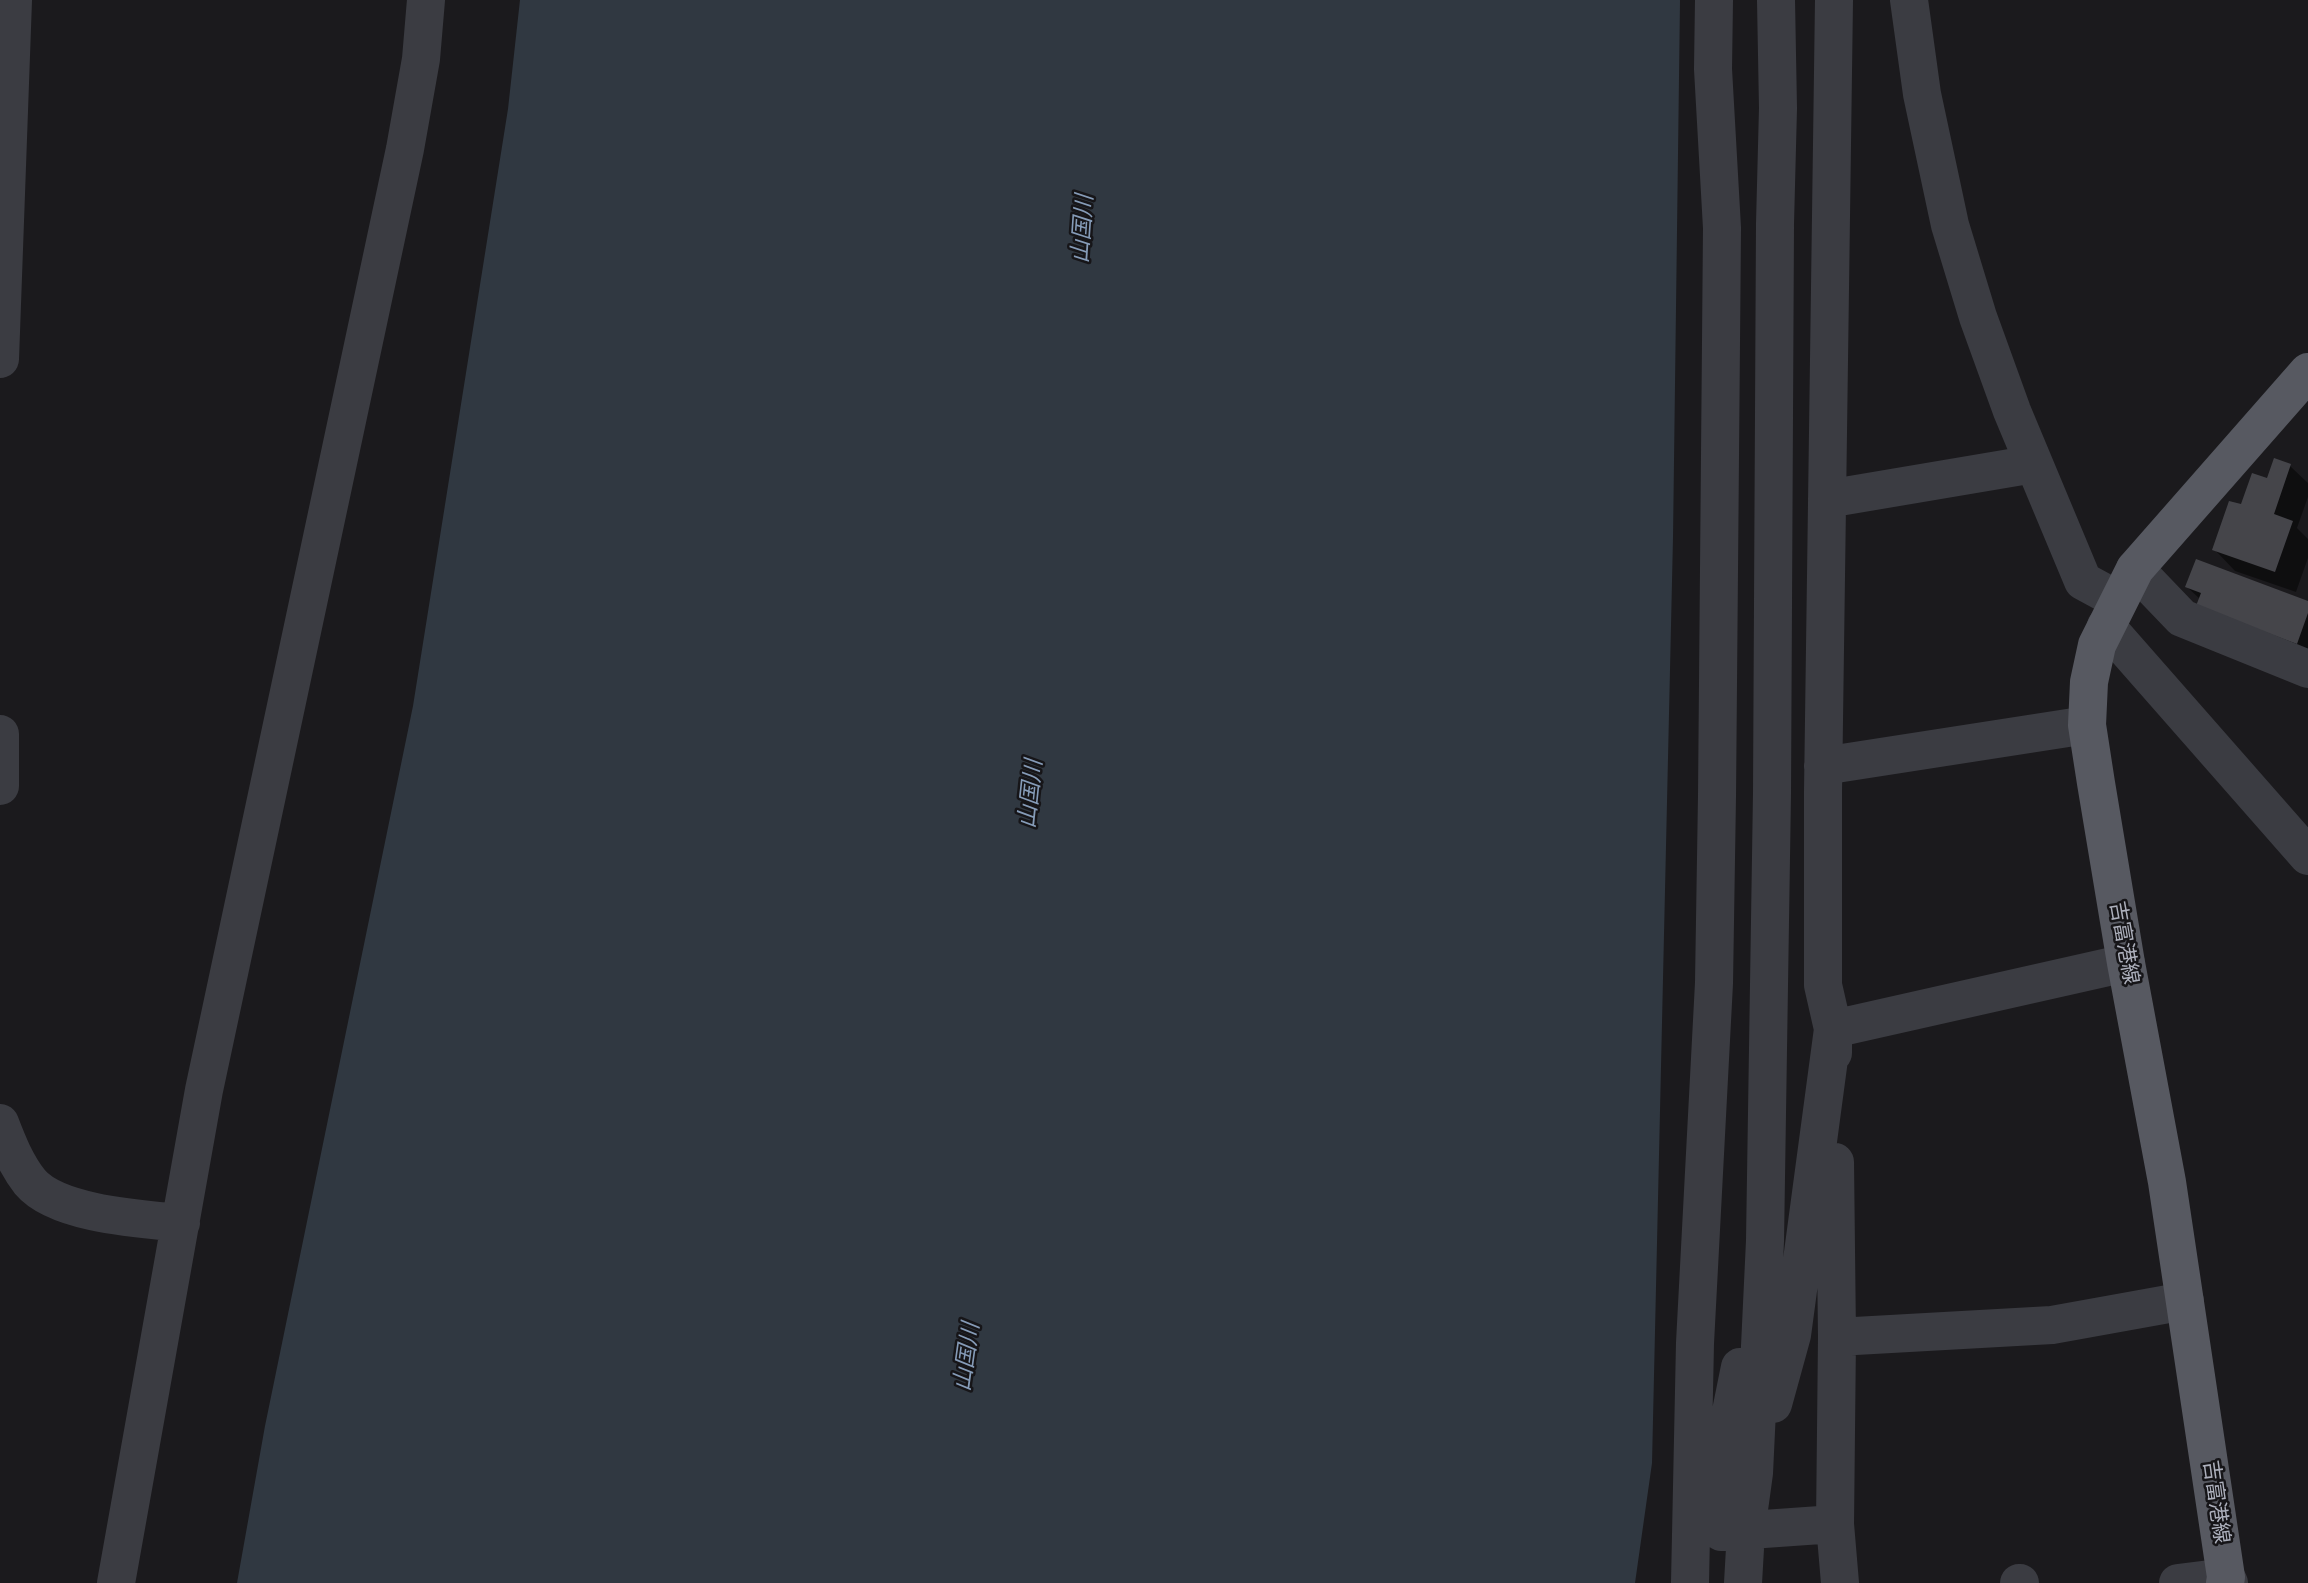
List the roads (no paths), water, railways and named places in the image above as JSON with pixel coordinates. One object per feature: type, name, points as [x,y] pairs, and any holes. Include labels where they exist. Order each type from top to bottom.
[{"type":"main road","name":"吉富港線","points":[[2227,1581],[2167,1182],[2126,963],[2087,725],[2089,682],[2097,645],[2120,598],[2305,379]]},
{"type":"street","points":[[0,359],[13,0]]},
{"type":"street","points":[[116,1583],[207,1076],[405,149],[421,59],[426,0]]},
{"type":"street","points":[[1690,1583],[1695,1343],[1714,984],[1717,796],[1722,228],[1713,69],[1714,0]]},
{"type":"street","points":[[1713,69],[1731,22],[1733,0]]},
{"type":"street","points":[[1743,1583],[1746,1531],[1754,1474],[1765,1241],[1772,793],[1778,108],[1776,0]]},
{"type":"street","points":[[1834,0],[1823,779],[1823,985],[1833,1029],[1837,1337],[1835,1524],[1840,1583]]},
{"type":"street","points":[[1909,0],[1922,94],[1950,225],[1978,317],[2012,411],[2083,582],[2120,598],[2182,618],[2308,669]]},
{"type":"street","points":[[1778,108],[1833,99]]},
{"type":"street","points":[[1722,228],[1775,224]]},
{"type":"street","points":[[1827,499],[2034,464]]},
{"type":"street","points":[[2120,598],[2308,856]]},
{"type":"street","points":[[1717,796],[1772,793],[1823,779],[2087,725]]},
{"type":"street","points":[[0,734],[0,786]]},
{"type":"street","points":[[1833,1029],[2126,963]]},
{"type":"street","points":[[1714,984],[1823,985]]},
{"type":"street","points":[[1754,1474],[1792,1335],[1833,1029]]},
{"type":"street","points":[[0,1123],[16,1161],[32,1184],[52,1199],[93,1211],[181,1223]]},
{"type":"street","points":[[1696,1583],[1765,1241]]},
{"type":"street","points":[[1837,1337],[2052,1325],[2185,1301]]},
{"type":"street","points":[[1707,1532],[1835,1524]]},
{"type":"street","points":[[2178,1583],[2227,1581]]},
{"type":"water","name":"山国川","points":[[520,0],[1680,0],[1673,537],[1652,1463],[1635,1583],[237,1583],[265,1426],[413,706],[508,109]]}]
